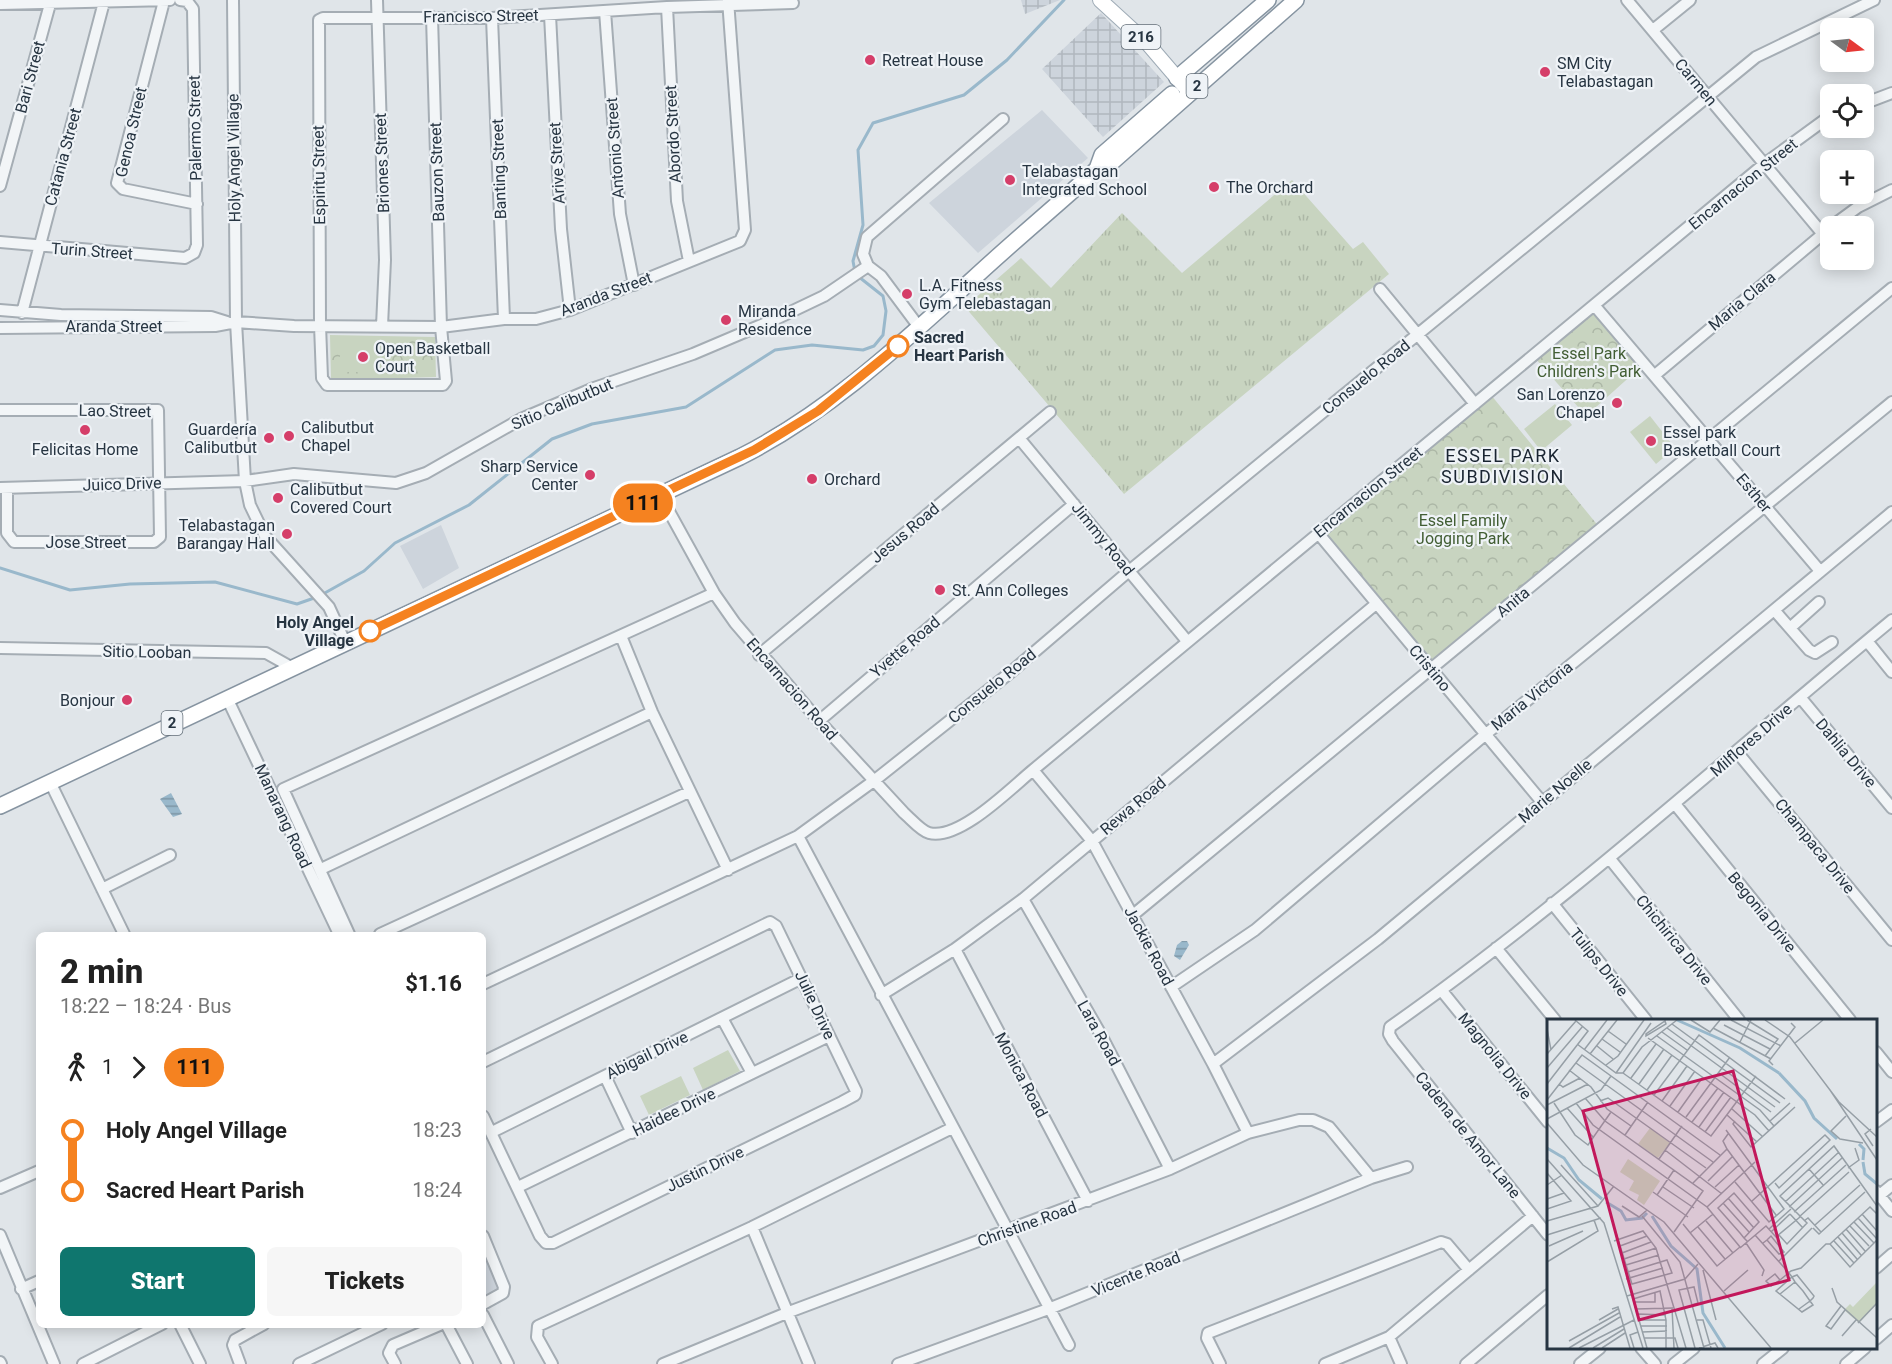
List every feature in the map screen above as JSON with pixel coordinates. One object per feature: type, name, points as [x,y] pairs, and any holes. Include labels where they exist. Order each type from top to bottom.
[{"type":"highway","points":[[1183,85],[1268,0]]},
{"type":"highway","name":"2","points":[[0,806],[754,450],[818,411],[919,327],[1096,169],[1112,162],[1183,85],[1281,0]]},
{"type":"highway","name":"2","points":[[1183,85],[1296,0]]},
{"type":"main road","name":"216","points":[[1100,0],[1148,44],[1183,85]]},
{"type":"street","points":[[0,4],[178,0]]},
{"type":"street","name":"Palermo Street","points":[[178,0],[187,1],[193,9],[197,245],[195,253],[185,258]]},
{"type":"street","name":"Holy Angel Village","points":[[233,0],[232,322],[245,481],[250,505],[265,536],[330,607],[345,642]]},
{"type":"street","name":"Briones Street","points":[[377,0],[385,260],[382,326]]},
{"type":"street","name":"Carmen","points":[[1627,0],[1764,165],[1820,221]]},
{"type":"street","points":[[1653,30],[1690,0]]},
{"type":"street","name":"Consuelo Road","points":[[486,983],[798,836],[875,780],[1011,672],[1129,571],[1756,57],[1874,0]]},
{"type":"street","name":"Genoa Street","points":[[164,1],[117,183],[123,189],[197,204]]},
{"type":"street","name":"Catania Street","points":[[22,313],[104,2]]},
{"type":"street","name":"Aranda Street","points":[[0,310],[61,315],[211,317],[232,322],[320,325],[441,327],[504,319],[536,319],[570,310],[740,241],[746,230],[728,2]]},
{"type":"street","name":"Francisco Street","points":[[317,25],[323,18],[492,18],[728,2],[793,3]]},
{"type":"street","name":"Bari Street","points":[[0,186],[50,4]]},
{"type":"street","name":"Abordo Street","points":[[667,7],[676,191],[689,261]]},
{"type":"street","name":"Antonio Street","points":[[605,11],[620,214],[634,285]]},
{"type":"street","name":"Arive Street","points":[[550,15],[561,229],[570,310]]},
{"type":"street","name":"Bauzon Street","points":[[320,325],[322,378],[327,385],[443,385],[447,375],[441,327],[432,17]]},
{"type":"street","name":"Banting Street","points":[[492,18],[504,319]]},
{"type":"street","name":"Espiritu Street","points":[[317,25],[320,325]]},
{"type":"street","points":[[1874,100],[1892,93]]},
{"type":"street","points":[[919,327],[881,276],[865,268],[863,248],[867,237],[880,223],[1003,119]]},
{"type":"street","name":"Encarnacion Street","points":[[963,826],[1764,165],[1820,123]]},
{"type":"street","name":"Maria Clara","points":[[1846,216],[1858,207],[1892,190]]},
{"type":"street","name":"Maria Clara","points":[[1655,375],[1820,236]]},
{"type":"street","name":"Turin Street","points":[[0,242],[185,258]]},
{"type":"street","name":"Sitio Calibutbut","points":[[245,481],[294,474],[396,483],[465,453],[521,419],[594,388],[693,354],[778,318],[824,296],[865,268]]},
{"type":"street","name":"Anita","points":[[1133,915],[1710,441],[1892,288]]},
{"type":"street","points":[[1380,289],[1475,404]]},
{"type":"street","name":"Esther","points":[[1594,305],[1820,571]]},
{"type":"street","points":[[22,313],[29,327]]},
{"type":"street","name":"Aranda Street","points":[[0,328],[210,326],[232,322]]},
{"type":"street","name":"Maria Victoria","points":[[1171,987],[1255,930],[1486,734],[1892,402]]},
{"type":"street","name":"Lao Street","points":[[0,410],[158,410],[161,483]]},
{"type":"street","name":"Jesus Road","points":[[759,655],[1050,412]]},
{"type":"street","name":"Jimmy Road","points":[[1019,438],[1186,641]]},
{"type":"street","name":"Juico Drive","points":[[3,488],[245,481]]},
{"type":"street","name":"Jose Street","points":[[3,488],[7,533],[14,542],[154,542],[160,537],[161,483]]},
{"type":"street","name":"Encarnacion Road","points":[[660,495],[714,593],[759,655],[819,721],[904,813],[927,833],[945,835],[963,826]]},
{"type":"street","name":"Yvette Road","points":[[819,721],[1074,504]]},
{"type":"street","name":"Marie Noelle","points":[[1213,1064],[1378,939],[1892,512]]},
{"type":"street","name":"Cristino","points":[[1318,533],[1542,802]]},
{"type":"street","points":[[348,932],[283,789],[714,593]]},
{"type":"street","points":[[1790,628],[1819,602]]},
{"type":"street","name":"Rewa Road","points":[[881,995],[955,949],[1023,899],[1376,604]]},
{"type":"street","points":[[1775,610],[1815,653],[1832,642]]},
{"type":"street","name":"Milflores Drive","points":[[1389,1034],[1390,1027],[1442,991],[1610,859],[1892,620]]},
{"type":"street","points":[[621,636],[689,792],[728,870]]},
{"type":"street","points":[[1867,641],[1892,672]]},
{"type":"street","name":"Sitio Looban","points":[[0,648],[266,653],[291,667]]},
{"type":"street","name":"Dahlia Drive","points":[[1800,697],[1892,808]]},
{"type":"street","name":"Manarang Road","points":[[226,698],[338,932]]},
{"type":"street","points":[[321,869],[652,711]]},
{"type":"street","name":"Champaca Drive","points":[[1737,752],[1892,940]]},
{"type":"street","name":"Jackie Road","points":[[1033,770],[1092,841],[1248,1133]]},
{"type":"street","points":[[50,782],[123,932]]},
{"type":"street","points":[[384,932],[689,792]]},
{"type":"street","name":"Begonia Drive","points":[[1675,804],[1849,1019]]},
{"type":"street","points":[[798,836],[1069,1345]]},
{"type":"street","points":[[102,889],[170,855]]},
{"type":"street","name":"Chichirica Drive","points":[[1610,859],[1738,1019]]},
{"type":"street","name":"Lara Road","points":[[1023,899],[1100,1033],[1170,1169]]},
{"type":"street","name":"Tulips Drive","points":[[1552,903],[1645,1019]]},
{"type":"street","name":"Julie Drive","points":[[486,1061],[760,927],[774,923],[856,1087]]},
{"type":"street","points":[[1496,948],[1554,1019]]},
{"type":"street","name":"Monica Road","points":[[955,949],[1088,1201]]},
{"type":"street","name":"Abigail Drive","points":[[492,1132],[802,978]]},
{"type":"street","name":"Magnolia Drive","points":[[1442,991],[1547,1121]]},
{"type":"street","points":[[722,1018],[752,1073]]},
{"type":"street","name":"Cadena de Amor Lane","points":[[1389,1034],[1547,1234]]},
{"type":"street","name":"Haidee Drive","points":[[518,1187],[829,1036]]},
{"type":"street","points":[[1877,1054],[1892,1072]]},
{"type":"street","points":[[605,1076],[632,1133]]},
{"type":"street","name":"Justin Drive","points":[[518,1187],[540,1236],[546,1242],[553,1243],[842,1102],[855,1095],[856,1087]]},
{"type":"street","points":[[1877,1121],[1892,1110]]},
{"type":"street","name":"Christine Road","points":[[663,1364],[789,1312],[1170,1169],[1248,1133],[1299,1120],[1321,1122],[1329,1127],[1371,1178]]},
{"type":"street","points":[[486,1121],[518,1187]]},
{"type":"street","points":[[552,1364],[537,1337],[538,1326],[752,1227],[952,1128]]},
{"type":"street","name":"Vicente Road","points":[[898,1364],[1051,1308],[1371,1178],[1407,1167]]},
{"type":"street","points":[[0,1188],[36,1172]]},
{"type":"street","points":[[1892,1185],[1877,1195],[1892,1211]]},
{"type":"street","points":[[1325,1364],[1389,1337],[1533,1216]]},
{"type":"street","points":[[752,1227],[809,1364]]},
{"type":"street","points":[[0,1235],[36,1323]]},
{"type":"street","points":[[1220,1364],[1207,1338],[1208,1333],[1441,1242],[1447,1244],[1469,1270]]},
{"type":"street","points":[[486,1244],[504,1291],[486,1302]]},
{"type":"street","points":[[1877,1267],[1892,1254]]},
{"type":"street","points":[[21,1289],[36,1282]]},
{"type":"street","points":[[1466,1364],[1547,1295]]},
{"type":"street","points":[[486,1321],[508,1364]]},
{"type":"street","points":[[1877,1337],[1892,1325]]},
{"type":"street","points":[[38,1328],[54,1364]]},
{"type":"street","points":[[83,1364],[154,1328]]},
{"type":"street","points":[[182,1328],[200,1364]]},
{"type":"street","points":[[240,1364],[233,1345],[235,1340],[257,1328]]},
{"type":"street","points":[[298,1364],[374,1328]]},
{"type":"street","points":[[394,1364],[390,1353],[393,1345],[434,1328]]},
{"type":"street","points":[[446,1328],[467,1364]]},
{"type":"street","points":[[1389,1337],[1401,1364]]},
{"type":"street","points":[[1580,1364],[1598,1349]]},
{"type":"street","points":[[1643,1349],[1655,1364]]},
{"type":"street","points":[[1674,1364],[1692,1349]]},
{"type":"street","points":[[1763,1364],[1781,1349]]},
{"type":"street","points":[[1846,1364],[1863,1349]]},
{"type":"shaded area","points":[[1021,0],[1060,0],[1025,14]]},
{"type":"shaded area","points":[[1101,13],[1164,82],[1103,137],[1042,69]]},
{"type":"shaded area","name":"Telabastagan Integrated School","points":[[1042,110],[1088,158],[978,253],[929,203]]},
{"type":"shaded area","points":[[441,525],[459,568],[423,589],[400,546]]},
{"type":"shaded area","points":[[486,1257],[501,1292],[486,1299]]},
{"type":"green space","points":[[1292,180],[1353,249],[1363,242],[1389,274],[1124,494],[965,307],[1021,258],[1051,288],[1122,213],[1182,273]]},
{"type":"green space","name":"Essel Park Children's Park","points":[[1595,307],[1644,364],[1586,416],[1535,358]]},
{"type":"green space","points":[[330,335],[435,337],[436,377],[331,380]]},
{"type":"green space","name":"Open Basketball Court","points":[[340,341],[386,341],[386,372],[340,372]]},
{"type":"green space","name":"Essel Family Jogging Park","points":[[1491,395],[1600,528],[1431,666],[1323,532]]},
{"type":"green space","points":[[1555,404],[1572,425],[1541,451],[1524,429]]},
{"type":"green space","points":[[1650,416],[1675,448],[1656,464],[1630,432]]},
{"type":"green space","points":[[728,1050],[740,1071],[703,1090],[693,1068]]},
{"type":"green space","points":[[681,1076],[690,1095],[649,1115],[640,1096]]},
{"type":"water","points":[[171,793],[182,814],[173,817],[160,799]]},
{"type":"water","points":[[1182,941],[1187,941],[1189,945],[1180,960],[1174,956],[1177,945]]},
{"type":"waterway","points":[[855,272],[853,261],[863,225],[858,150],[873,123],[964,95],[1007,60],[1064,0]]},
{"type":"waterway","points":[[323,594],[364,571],[395,543],[469,505],[552,439],[592,424],[686,407],[775,350],[812,345],[863,350],[874,346],[883,335],[886,311],[883,296],[859,277]]},
{"type":"waterway","points":[[0,568],[70,590],[130,584],[215,582],[297,604],[317,597]]},
{"type":"bus line","name":"111","points":[[370,631],[754,450],[818,411],[898,346]]},
{"type":"place","name":"Retreat House","points":[[870,60]]},
{"type":"place","name":"SM City Telabastagan","points":[[1545,72]]},
{"type":"place","name":"Telabastagan Integrated School","points":[[1010,180]]},
{"type":"place","name":"The Orchard","points":[[1214,187]]},
{"type":"place","name":"L.A. Fitness Gym Telebastagan","points":[[907,294]]},
{"type":"place","name":"Miranda Residence","points":[[726,320]]},
{"type":"place","name":"Sacred Heart Parish","points":[[898,346]]},
{"type":"place","name":"Open Basketball Court","points":[[363,357]]},
{"type":"place","name":"San Lorenzo Chapel","points":[[1617,403]]},
{"type":"place","name":"Felicitas Home","points":[[85,430]]},
{"type":"place","name":"Calibutbut Chapel","points":[[289,436]]},
{"type":"place","name":"Guardería Calibutbut","points":[[269,438]]},
{"type":"place","name":"Essel park Basketball Court","points":[[1651,441]]},
{"type":"place","name":"Sharp Service Center","points":[[590,475]]},
{"type":"place","name":"Orchard","points":[[812,479]]},
{"type":"place","name":"Calibutbut Covered Court","points":[[278,498]]},
{"type":"place","name":"Telabastagan Barangay Hall","points":[[287,534]]},
{"type":"place","name":"St. Ann Colleges","points":[[940,590]]},
{"type":"place","name":"Holy Angel Village","points":[[370,631]]},
{"type":"place","name":"Bonjour","points":[[127,700]]},
{"type":"district","name":"ESSEL PARK SUBDIVISION","points":[[1503,465]]}]
